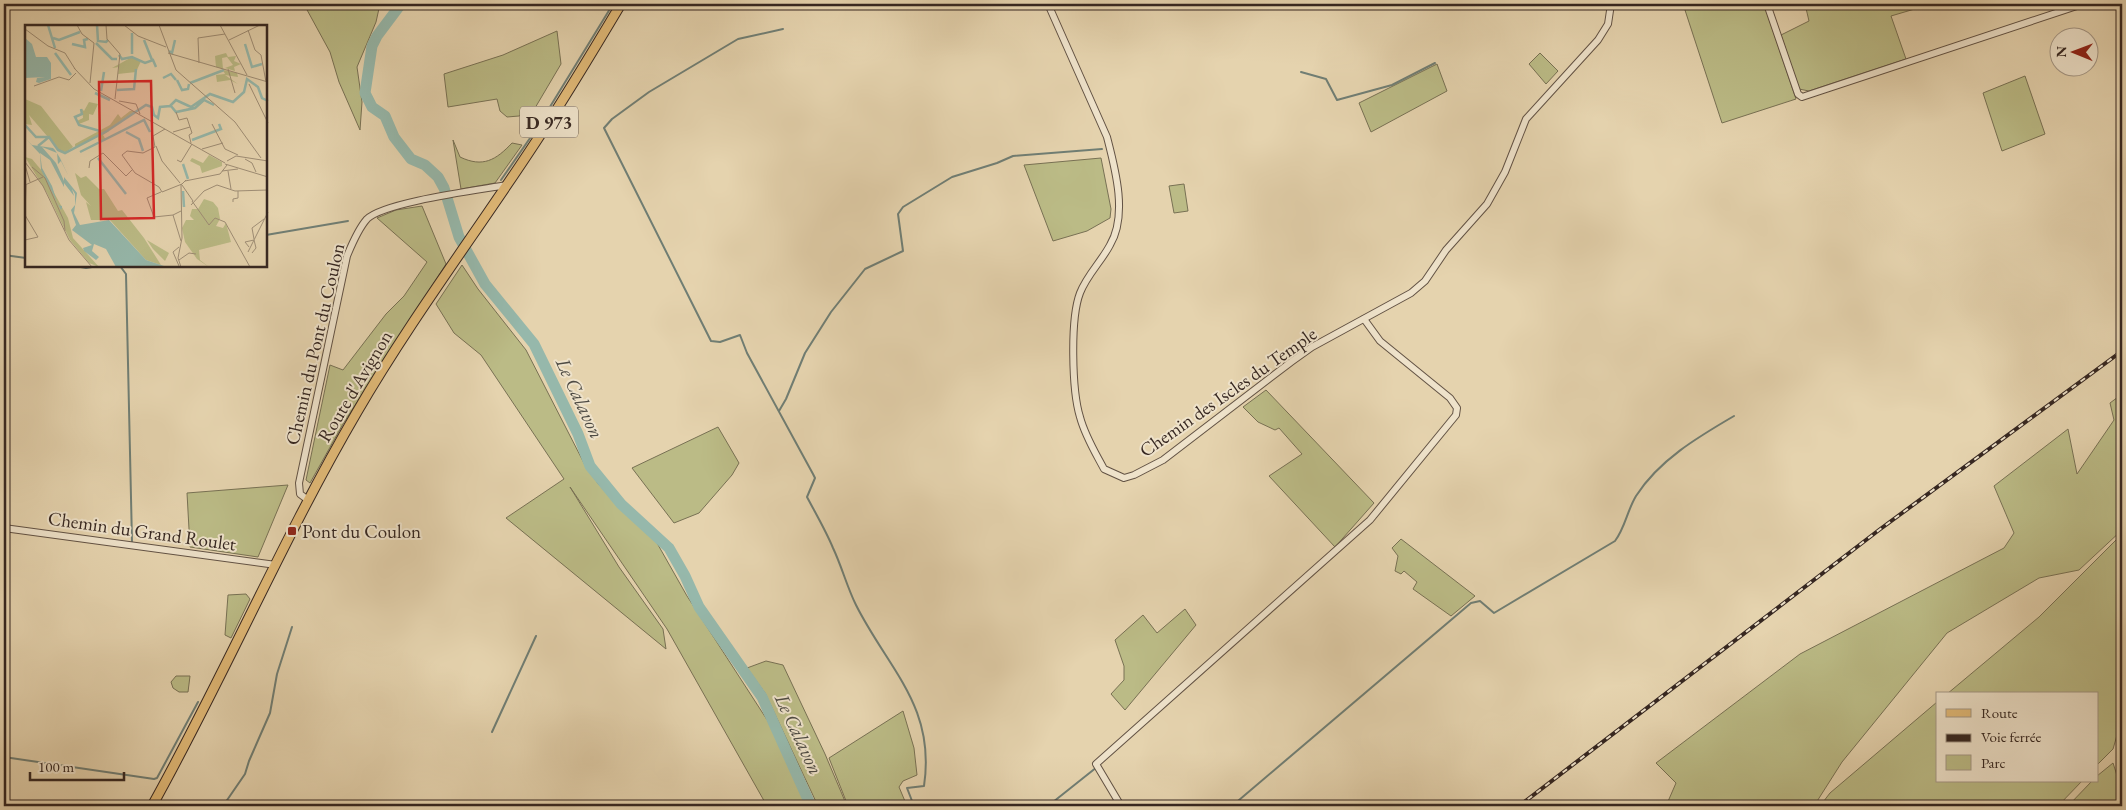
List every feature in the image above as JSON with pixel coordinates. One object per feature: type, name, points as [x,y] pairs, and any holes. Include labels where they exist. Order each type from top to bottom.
[{"type":"main road","name":"Route d'Avignon","points":[[152,806],[221,677],[308,500],[358,410],[453,264],[543,132],[621,4]]},
{"type":"street","name":"Chemin des Iscles du Temple","points":[[1048,4],[1107,137],[1118,200],[1119,215],[1115,234],[1110,245],[1089,274],[1079,295],[1074,324],[1075,394],[1083,426],[1104,469],[1124,478],[1163,460],[1312,347],[1411,293],[1425,281],[1446,250],[1487,204],[1505,172],[1526,119],[1598,40],[1608,24],[1611,4]]},
{"type":"street","points":[[1767,4],[1798,94],[1802,97],[2083,4]]},
{"type":"street","name":"Chemin du Pont du Coulon","points":[[308,500],[300,494],[299,483],[347,256],[354,238],[368,218],[391,207],[507,185]]},
{"type":"street","points":[[1121,806],[1096,764],[1370,520],[1456,415],[1456,408],[1450,398],[1380,340],[1364,319]]},
{"type":"street","name":"Chemin du Grand Roulet","points":[[4,528],[276,565]]},
{"type":"green space","points":[[315,4],[380,4],[376,22],[357,67],[362,102],[360,130],[339,82],[330,52],[306,8]]},
{"type":"green space","points":[[1683,4],[1764,4],[1796,99],[1722,123]]},
{"type":"green space","points":[[1805,4],[1916,4],[1918,8],[1891,16],[1906,59],[1809,91],[1799,89],[1781,35],[1809,21]]},
{"type":"green space","points":[[557,31],[561,64],[535,108],[519,116],[507,117],[500,111],[497,99],[448,107],[444,74],[503,55]]},
{"type":"green space","points":[[1540,53],[1558,71],[1546,84],[1529,64]]},
{"type":"green space","points":[[1437,64],[1447,91],[1371,132],[1359,103]]},
{"type":"green space","points":[[2025,76],[2045,134],[2002,151],[1983,93]]},
{"type":"green space","points":[[453,140],[460,157],[476,162],[495,158],[512,143],[522,145],[495,183],[461,189]]},
{"type":"green space","points":[[1101,158],[1111,209],[1110,218],[1087,231],[1053,241],[1024,165]]},
{"type":"green space","points":[[1184,184],[1188,211],[1174,213],[1169,186]]},
{"type":"green space","points":[[422,206],[446,264],[343,424],[310,483],[306,480],[330,365],[343,370],[386,314],[404,296],[427,262],[377,218],[396,210]]},
{"type":"green space","points":[[462,265],[478,289],[526,350],[585,465],[599,485],[657,543],[687,596],[773,729],[807,806],[767,806],[667,629],[570,487],[619,567],[663,629],[666,649],[506,518],[564,479],[481,355],[454,333],[436,304]]},
{"type":"green space","points":[[1266,390],[1374,503],[1335,547],[1269,476],[1302,454],[1279,428],[1275,430],[1258,422],[1243,407]]},
{"type":"green space","points":[[2122,394],[2122,530],[2079,570],[2039,578],[1947,633],[1842,762],[1814,806],[1666,806],[1676,783],[1656,763],[1800,654],[2004,548],[2014,533],[1994,486],[2068,429],[2077,474],[2114,420],[2110,403]]},
{"type":"green space","points":[[718,427],[739,463],[732,475],[699,513],[674,523],[632,468]]},
{"type":"green space","points":[[288,485],[258,557],[190,547],[187,493]]},
{"type":"green space","points":[[2122,534],[2122,718],[2113,749],[2098,764],[2098,692],[1949,692],[2039,617]]},
{"type":"green space","points":[[1401,539],[1475,596],[1451,616],[1413,589],[1417,582],[1404,571],[1401,574],[1395,571],[1398,556],[1392,548]]},
{"type":"green space","points":[[246,594],[250,599],[231,638],[225,635],[228,595]]},
{"type":"green space","points":[[1185,609],[1196,625],[1125,710],[1111,694],[1124,680],[1124,666],[1115,640],[1143,615],[1157,633]]},
{"type":"green space","points":[[766,661],[783,665],[847,806],[818,806],[765,693],[747,668]]},
{"type":"green space","points":[[176,676],[190,676],[188,692],[179,692],[173,688],[171,682]]},
{"type":"green space","points":[[1936,703],[1936,782],[2081,782],[2058,806],[1820,806],[1830,793]]},
{"type":"green space","points":[[903,711],[914,748],[917,775],[903,781],[899,787],[907,806],[848,806],[829,758]]},
{"type":"green space","points":[[2113,763],[2122,791],[2122,806],[2068,806],[2091,782],[2098,782],[2098,775]]},
{"type":"waterway","name":"Le Calavon","points":[[401,4],[377,36],[372,46],[365,93],[372,107],[385,116],[394,137],[411,159],[425,165],[438,177],[444,188],[459,237],[485,284],[534,344],[578,434],[590,466],[621,504],[669,548],[685,576],[699,607],[762,697],[811,806]]},
{"type":"waterway","points":[[501,180],[537,128],[613,4]]},
{"type":"waterway","points":[[783,29],[738,39],[649,92],[612,119],[604,128],[711,341],[720,342],[740,335],[747,353],[815,478],[807,497],[830,542],[856,605],[895,669],[916,710],[923,733],[926,758],[924,786],[907,788],[914,806]]},
{"type":"waterway","points":[[1301,72],[1326,79],[1337,100],[1392,85],[1435,63]]},
{"type":"waterway","points":[[779,411],[805,353],[831,312],[865,269],[903,251],[898,214],[903,207],[952,177],[1013,156],[1102,149]]},
{"type":"waterway","points":[[268,235],[348,221]]},
{"type":"waterway","points":[[4,255],[25,258]]},
{"type":"waterway","points":[[122,268],[126,274],[132,542]]},
{"type":"waterway","points":[[1232,806],[1471,603],[1480,601],[1494,613],[1615,541],[1636,496],[1656,471],[1680,450],[1734,416]]},
{"type":"waterway","points":[[223,806],[245,774],[270,713],[277,674],[292,627]]},
{"type":"waterway","points":[[492,732],[536,636]]},
{"type":"waterway","points":[[4,757],[154,779],[157,778],[198,702]]},
{"type":"waterway","points":[[1048,806],[1097,767]]},
{"type":"railway","points":[[1519,806],[1879,530],[2122,351]]},
{"type":"place","name":"Pont du Coulon","points":[[292,531]]}]
